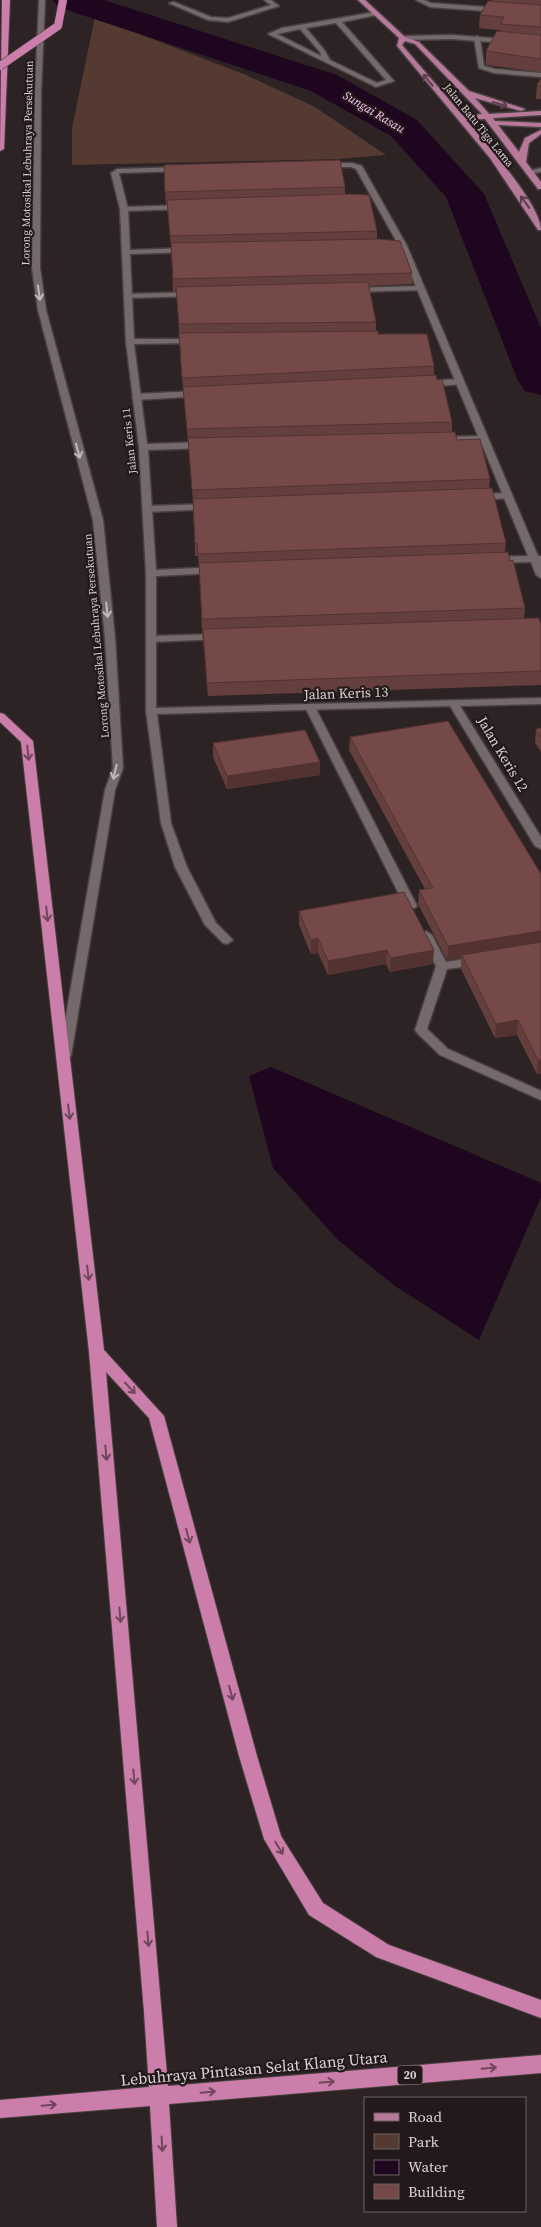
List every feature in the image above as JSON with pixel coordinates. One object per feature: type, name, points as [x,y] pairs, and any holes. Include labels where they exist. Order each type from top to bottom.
[{"type":"highway","points":[[0,149],[6,0]]},
{"type":"highway","points":[[0,66],[23,53],[58,26],[63,0]]},
{"type":"highway","points":[[0,716],[27,741],[97,1352],[160,2096],[167,2227]]},
{"type":"highway","points":[[97,1352],[156,1416],[248,1756],[273,1839],[316,1908],[383,1951],[541,2009]]},
{"type":"highway","name":"Lebuhraya Pintasan Selat Klang Utara","points":[[0,2109],[541,2064]]},
{"type":"main road","name":"Jalan Batu Tiga Lama","points":[[361,0],[403,38],[417,43],[466,92],[493,123],[541,187]]},
{"type":"main road","name":"Jalan Batu Tiga Lama","points":[[403,38],[400,45],[508,178],[541,228]]},
{"type":"main road","points":[[466,92],[492,102],[538,113]]},
{"type":"main road","points":[[459,118],[538,113]]},
{"type":"main road","points":[[465,125],[493,123],[541,125]]},
{"type":"main road","points":[[522,162],[522,146],[526,139],[541,132]]},
{"type":"street","name":"Lorong Motosikal Lebuhraya Persekutuan","points":[[42,0],[38,93],[36,268],[42,310],[98,520],[110,638],[118,768],[110,790],[64,1063]]},
{"type":"street","points":[[172,2],[210,19],[228,20],[276,6],[267,0]]},
{"type":"street","points":[[419,0],[430,5],[504,11]]},
{"type":"street","points":[[338,20],[391,81],[376,85],[271,34],[274,32],[338,20],[375,14]]},
{"type":"street","points":[[302,27],[323,52],[327,62]]},
{"type":"street","points":[[403,38],[477,38],[541,44]]},
{"type":"street","points":[[477,38],[481,67],[494,71],[541,75]]},
{"type":"street","points":[[313,166],[352,164],[359,168],[403,246],[421,288],[436,337],[460,382],[507,496],[537,559],[541,575]]},
{"type":"street","name":"Jalan Keris 11","points":[[186,169],[117,171],[115,173],[124,209],[130,342],[143,447],[151,573],[151,711],[166,823],[181,867],[212,925],[227,940]]},
{"type":"street","points":[[529,172],[541,170]]},
{"type":"street","points":[[367,201],[376,201]]},
{"type":"street","points":[[124,209],[192,207]]},
{"type":"street","points":[[393,246],[403,246]]},
{"type":"street","points":[[126,252],[195,250]]},
{"type":"street","points":[[343,290],[421,288]]},
{"type":"street","points":[[128,296],[206,294]]},
{"type":"street","points":[[130,342],[209,341]]},
{"type":"street","points":[[420,384],[460,382]]},
{"type":"street","points":[[136,397],[205,394]]},
{"type":"street","points":[[434,440],[483,439]]},
{"type":"street","points":[[143,447],[211,445]]},
{"type":"street","points":[[468,498],[507,496]]},
{"type":"street","points":[[147,509],[215,506]]},
{"type":"street","points":[[485,561],[537,559]]},
{"type":"street","points":[[151,573],[229,570]]},
{"type":"street","points":[[151,639],[229,636]]},
{"type":"street","name":"Jalan Keris 13","points":[[151,711],[541,701]]},
{"type":"street","name":"Jalan Keris 12","points":[[454,704],[541,846]]},
{"type":"street","points":[[310,708],[442,966],[421,1030],[444,1052],[541,1096]]},
{"type":"street","points":[[442,966],[487,959]]},
{"type":"green space","points":[[95,17],[246,75],[315,107],[386,155],[339,159],[72,165],[72,128]]},
{"type":"water","points":[[271,1067],[541,1183],[541,1197],[479,1340],[395,1286],[338,1240],[273,1168],[249,1076]]},
{"type":"building","points":[[488,1],[541,5],[541,27],[501,24],[504,17],[480,15]]},
{"type":"building","points":[[497,31],[541,35],[541,59],[486,51]]},
{"type":"building","points":[[541,78],[541,86],[537,85]]},
{"type":"building","points":[[340,160],[345,187],[165,192],[164,165]]},
{"type":"building","points":[[347,194],[369,195],[377,231],[170,236],[167,200]]},
{"type":"building","points":[[379,239],[400,241],[412,273],[173,279],[171,243]]},
{"type":"building","points":[[368,282],[376,322],[179,324],[176,287]]},
{"type":"building","points":[[378,331],[378,334],[427,334],[434,366],[182,378],[179,333]]},
{"type":"building","points":[[436,375],[437,380],[442,379],[452,422],[187,429],[183,387]]},
{"type":"building","points":[[455,432],[457,440],[480,439],[490,479],[192,490],[188,438]]},
{"type":"building","points":[[492,488],[506,543],[198,554],[197,543],[195,544],[193,499]]},
{"type":"building","points":[[508,552],[510,561],[513,560],[525,608],[202,619],[199,563]]},
{"type":"building","points":[[539,618],[541,625],[541,671],[207,683],[203,629]]},
{"type":"building","points":[[448,721],[541,874],[541,931],[448,946],[419,890],[433,888],[350,737]]},
{"type":"building","points":[[541,728],[541,737],[536,729]]},
{"type":"building","points":[[305,730],[320,762],[227,776],[213,743]]},
{"type":"building","points":[[404,892],[434,950],[391,958],[387,950],[328,961],[318,938],[311,940],[299,911]]},
{"type":"building","points":[[541,942],[541,1060],[538,1060],[518,1020],[496,1024],[462,955]]},
{"type":"waterway","name":"Sungai Rasau","points":[[70,0],[324,83],[404,128],[464,194],[541,381]]}]
